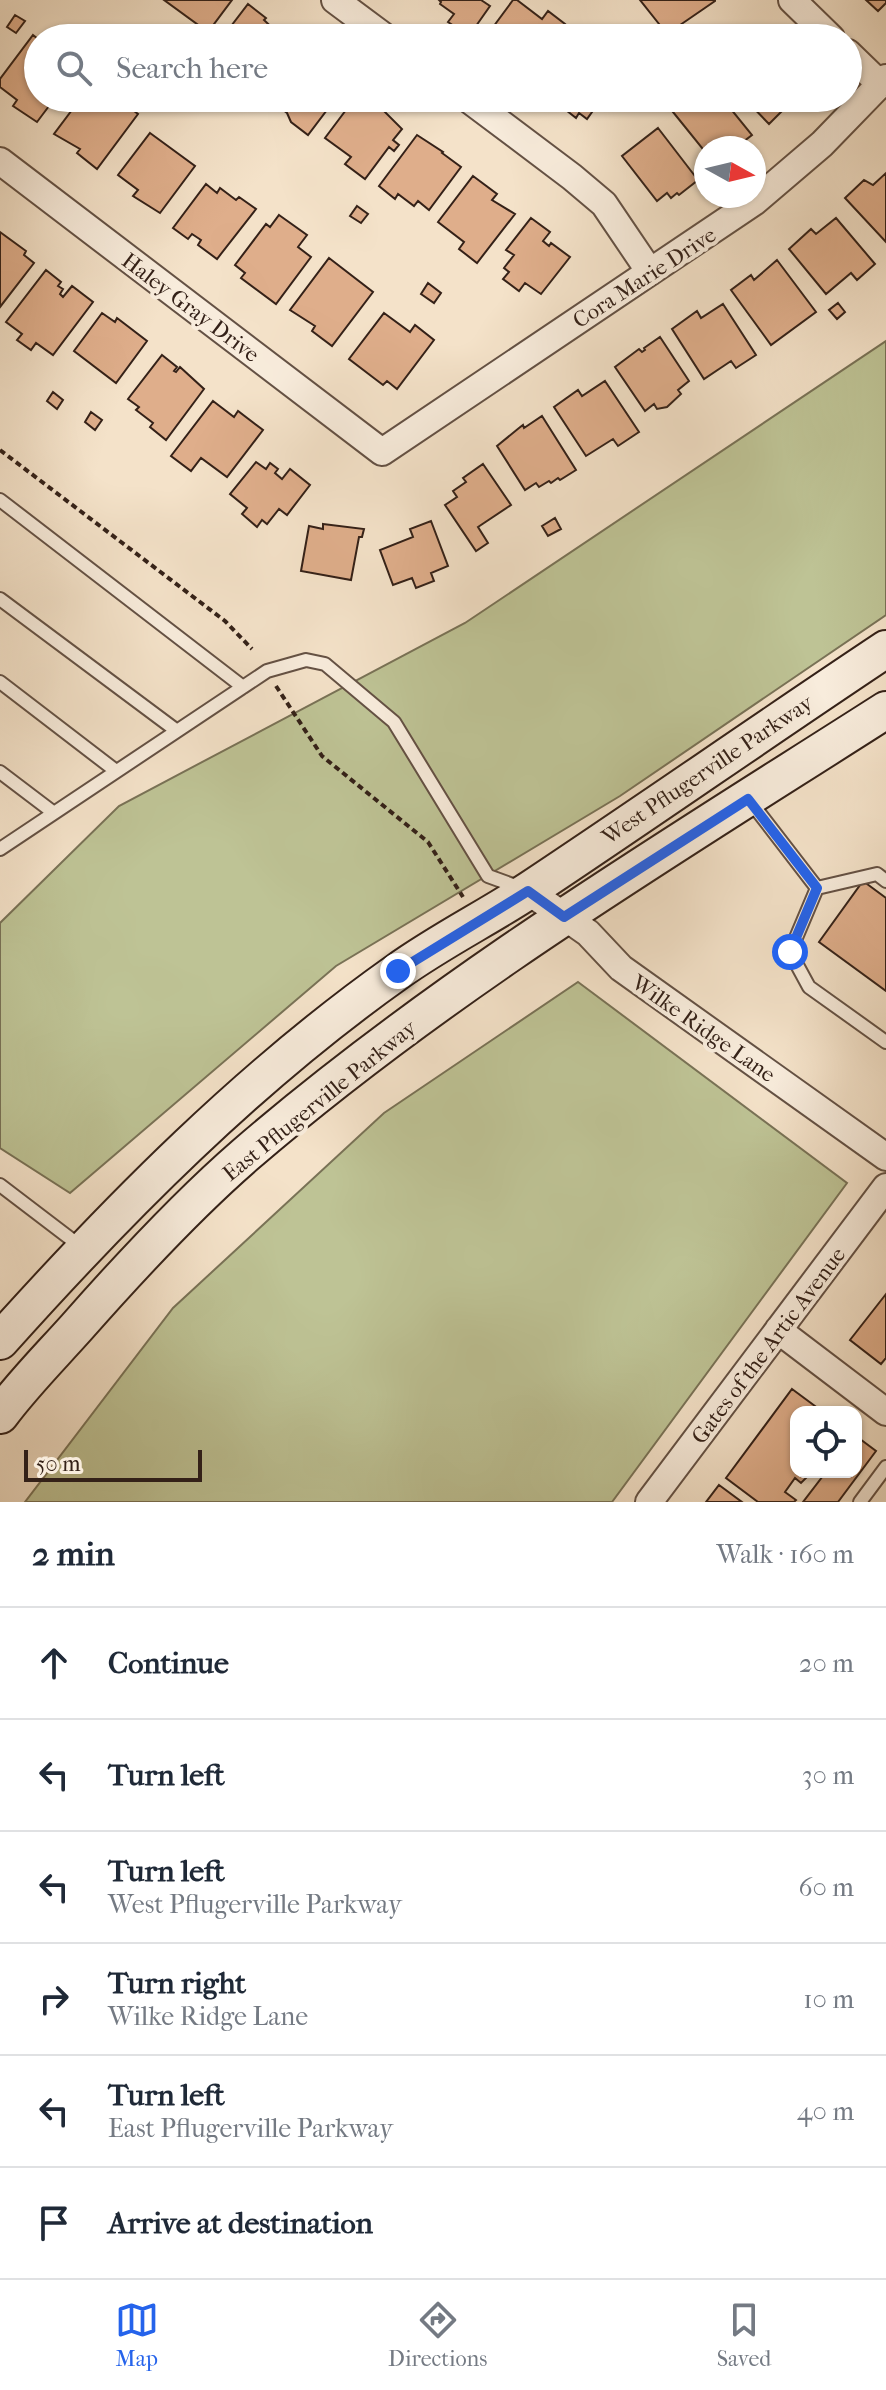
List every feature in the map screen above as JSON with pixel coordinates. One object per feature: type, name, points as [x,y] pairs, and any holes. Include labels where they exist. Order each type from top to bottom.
[{"type":"main road","name":"West Pflugerville Parkway","points":[[528,891],[886,649]]},
{"type":"main road","name":"West Pflugerville Parkway","points":[[564,917],[886,710]]},
{"type":"main road","points":[[0,1341],[191,1142],[306,1043],[398,971],[528,891]]},
{"type":"main road","name":"East Pflugerville Parkway","points":[[0,1415],[125,1272],[244,1156],[398,1033],[564,917]]},
{"type":"street","points":[[335,0],[367,24]]},
{"type":"street","points":[[792,0],[817,24]]},
{"type":"street","points":[[862,64],[883,81]]},
{"type":"street","name":"Cora Marie Drive","points":[[862,103],[883,81]]},
{"type":"street","points":[[486,112],[604,204],[650,272]]},
{"type":"street","name":"Cora Marie Drive","points":[[382,452],[754,202],[822,144],[853,112]]},
{"type":"street","name":"Haley Gray Drive","points":[[0,161],[382,452]]},
{"type":"street","name":"Wilke Ridge Lane","points":[[528,891],[588,933],[621,968],[886,1157]]},
{"type":"street","name":"Gates of the Artic Avenue","points":[[649,1502],[886,1187]]},
{"type":"street","points":[[778,1330],[885,1410]]},
{"type":"lane","points":[[0,500],[243,687]]},
{"type":"lane","points":[[0,599],[177,731]]},
{"type":"lane","points":[[0,849],[267,671],[306,660],[325,664],[394,722],[488,876],[528,891]]},
{"type":"lane","points":[[0,682],[116,771]]},
{"type":"lane","points":[[0,772],[54,813]]},
{"type":"lane","points":[[748,799],[817,888]]},
{"type":"lane","points":[[817,888],[877,874],[886,881]]},
{"type":"lane","points":[[817,888],[790,952],[809,987],[886,1042]]},
{"type":"lane","points":[[0,1185],[85,1250]]},
{"type":"lane","points":[[860,1502],[886,1467]]},
{"type":"path","points":[[0,450],[225,621],[252,649]]},
{"type":"path","points":[[276,686],[322,756],[428,842],[465,901]]},
{"type":"green space","points":[[886,341],[886,615],[620,796],[336,966],[70,1193],[0,1148],[0,923],[119,806],[465,623]]},
{"type":"green space","points":[[578,982],[847,1183],[612,1502],[25,1502],[173,1308],[384,1113]]},
{"type":"building","points":[[164,0],[232,0],[214,24],[197,24]]},
{"type":"building","points":[[439,0],[481,0],[490,6],[477,24],[451,24],[448,22],[454,14]]},
{"type":"building","points":[[513,0],[517,0],[542,19],[548,11],[565,24],[495,24]]},
{"type":"building","points":[[640,0],[715,0],[682,24],[659,24]]},
{"type":"building","points":[[866,0],[886,0],[886,3],[878,11]]},
{"type":"building","points":[[248,4],[266,18],[264,20],[268,24],[233,24]]},
{"type":"building","points":[[15,15],[25,21],[16,33],[7,27]]},
{"type":"building","points":[[24,47],[24,112],[44,112],[37,122],[13,106],[17,100],[0,87],[0,79]]},
{"type":"building","points":[[70,112],[138,114],[97,169],[77,153],[80,149],[54,134]]},
{"type":"building","points":[[325,112],[308,135],[291,122],[287,113]]},
{"type":"building","points":[[344,112],[385,112],[402,129],[393,140],[399,145],[394,151],[389,147],[365,179],[345,164],[351,157],[325,138]]},
{"type":"building","points":[[568,112],[592,112],[587,119],[579,113],[576,118]]},
{"type":"building","points":[[673,112],[733,112],[752,135],[694,138]]},
{"type":"building","points":[[757,112],[781,112],[769,124]]},
{"type":"building","points":[[658,128],[694,175],[694,183],[679,195],[677,193],[671,198],[667,193],[657,201],[622,156]]},
{"type":"building","points":[[150,133],[195,166],[160,213],[133,196],[138,190],[118,175]]},
{"type":"building","points":[[417,135],[461,167],[429,210],[418,201],[414,206],[398,194],[395,199],[379,186]]},
{"type":"building","points":[[886,173],[886,242],[845,198],[864,180],[873,185]]},
{"type":"building","points":[[473,176],[497,194],[492,200],[515,214],[477,263],[459,249],[464,242],[438,222]]},
{"type":"building","points":[[206,184],[217,193],[220,188],[236,200],[239,197],[256,209],[217,259],[198,245],[201,240],[192,234],[188,239],[173,228]]},
{"type":"building","points":[[357,206],[368,214],[361,223],[350,216]]},
{"type":"building","points":[[279,215],[307,235],[298,247],[311,257],[276,304],[241,278],[245,273],[235,265],[266,224],[270,227]]},
{"type":"building","points":[[531,218],[550,232],[543,241],[570,257],[541,294],[525,283],[519,291],[503,279],[509,272],[504,268],[514,255],[506,250]]},
{"type":"building","points":[[836,218],[875,264],[857,280],[851,273],[826,294],[789,249],[811,229],[816,234]]},
{"type":"building","points":[[0,232],[26,251],[24,255],[34,263],[0,307]]},
{"type":"building","points":[[329,258],[373,292],[332,346],[312,331],[315,326],[290,310]]},
{"type":"building","points":[[777,260],[816,312],[771,345],[731,290],[751,275],[754,280]]},
{"type":"building","points":[[46,270],[61,282],[58,286],[63,289],[60,294],[63,297],[72,286],[93,302],[53,355],[36,343],[31,350],[17,340],[22,334],[6,322]]},
{"type":"building","points":[[428,283],[441,293],[434,303],[421,294]]},
{"type":"building","points":[[838,303],[845,312],[837,319],[829,310]]},
{"type":"building","points":[[723,304],[756,355],[736,368],[731,361],[704,379],[672,329],[697,311],[701,318]]},
{"type":"building","points":[[102,313],[115,322],[117,318],[147,341],[116,383],[74,351]]},
{"type":"building","points":[[384,313],[410,332],[415,325],[434,340],[397,389],[387,381],[383,385],[349,359]]},
{"type":"building","points":[[660,337],[689,381],[678,390],[681,394],[667,407],[657,409],[654,404],[645,411],[615,367],[639,349],[642,352],[645,350]]},
{"type":"building","points":[[162,355],[177,367],[174,371],[180,367],[204,389],[166,440],[150,427],[153,423],[128,399]]},
{"type":"building","points":[[605,381],[639,432],[618,446],[613,439],[586,456],[554,407],[578,390],[582,396]]},
{"type":"building","points":[[53,392],[63,400],[57,409],[47,401]]},
{"type":"building","points":[[213,401],[234,417],[238,411],[263,430],[227,477],[201,458],[191,471],[171,456]]},
{"type":"building","points":[[91,412],[102,420],[95,430],[85,422]]},
{"type":"building","points":[[542,416],[576,470],[560,480],[549,481],[539,487],[536,483],[525,490],[497,446],[523,425],[524,428]]},
{"type":"building","points":[[256,462],[266,469],[270,463],[278,469],[275,473],[282,479],[290,469],[310,485],[287,515],[279,509],[267,524],[262,520],[257,527],[242,514],[247,508],[230,494]]},
{"type":"building","points":[[483,464],[511,505],[478,527],[488,543],[476,551],[445,505],[457,497],[453,491],[466,482],[463,478]]},
{"type":"building","points":[[555,518],[561,529],[548,536],[542,526]]},
{"type":"building","points":[[431,521],[448,566],[431,573],[434,581],[416,588],[412,578],[393,585],[380,550],[413,537],[410,529]]},
{"type":"building","points":[[323,524],[364,529],[362,537],[359,537],[351,580],[301,571],[309,526],[323,529]]},
{"type":"building","points":[[863,881],[886,898],[886,991],[819,942]]},
{"type":"building","points":[[886,1294],[886,1358],[881,1364],[850,1340]]},
{"type":"building","points":[[792,1389],[815,1406],[790,1406],[790,1478],[795,1478],[785,1492],[796,1500],[794,1502],[758,1502],[726,1478]]},
{"type":"building","points":[[862,1440],[876,1451],[862,1470]]},
{"type":"building","points":[[821,1478],[856,1478],[838,1502],[803,1502]]},
{"type":"building","points":[[719,1485],[742,1502],[706,1502]]},
{"type":"route","points":[[398,971],[528,891],[564,917],[748,799],[817,888],[790,952]]}]
